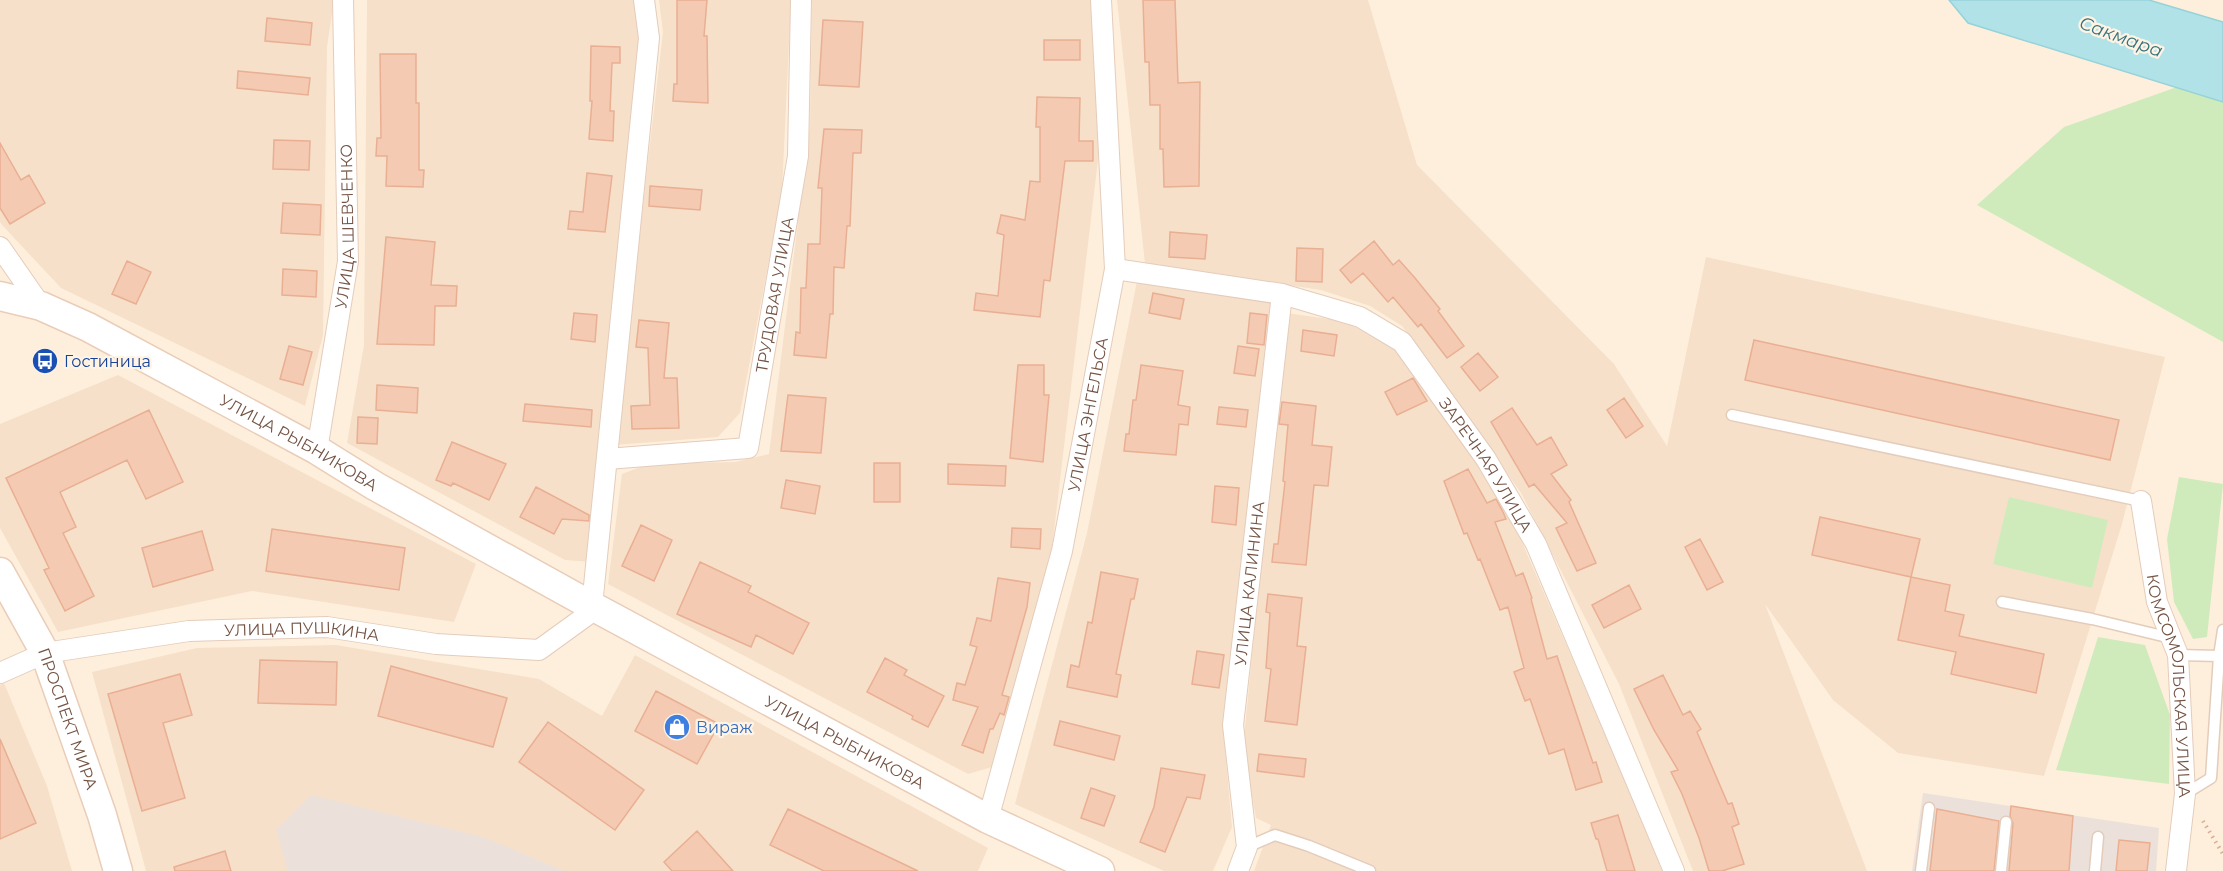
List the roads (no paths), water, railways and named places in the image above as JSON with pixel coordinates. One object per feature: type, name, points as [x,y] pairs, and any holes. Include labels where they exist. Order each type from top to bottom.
[{"type":"street","name":"УЛИЦА ШЕВЧЕНКО","points":[[317,450],[348,261],[343,0]]},
{"type":"street","points":[[592,606],[649,38],[644,0]]},
{"type":"street","name":"ТРУДОВАЯ УЛИЦА","points":[[607,459],[748,448],[798,156],[801,0]]},
{"type":"street","name":"УЛИЦА ЭНГЕЛЬСА","points":[[988,819],[1062,551],[1115,269],[1101,0]]},
{"type":"street","points":[[0,247],[41,306]]},
{"type":"street","name":"ЗАРЕЧНАЯ УЛИЦА","points":[[1115,269],[1282,294],[1360,317],[1402,342],[1486,459],[1536,544],[1674,871]]},
{"type":"street","name":"УЛИЦА КАЛИНИНА","points":[[1239,871],[1247,847],[1233,725],[1282,294]]},
{"type":"street","name":"УЛИЦА РЫБНИКОВА","points":[[0,296],[41,306],[88,327],[317,450],[375,486],[592,606],[988,819],[1092,869]]},
{"type":"street","name":"КОМСОМОЛЬСКАЯ УЛИЦА","points":[[2141,501],[2157,603],[2175,646],[2185,794],[2176,871]]},
{"type":"street","name":"ПРОСПЕКТ МИРА","points":[[0,572],[45,653],[102,815],[118,871]]},
{"type":"street","name":"УЛИЦА ПУШКИНА","points":[[0,673],[45,653],[189,631],[327,627],[436,644],[539,650],[586,616],[592,606]]},
{"type":"lane","points":[[1732,415],[2141,501]]},
{"type":"lane","points":[[2002,602],[2092,619],[2175,646],[2219,656]]},
{"type":"lane","points":[[2185,794],[2211,778],[2219,656],[2223,630]]},
{"type":"lane","points":[[1921,871],[1929,808]]},
{"type":"lane","points":[[2001,871],[2006,822]]},
{"type":"lane","points":[[1247,847],[1275,836],[1309,846],[1370,871]]},
{"type":"lane","points":[[2095,871],[2098,837]]},
{"type":"water","name":"Сакмара","points":[[1949,0],[2149,0],[2223,22],[2223,102],[1968,23]]},
{"type":"place","name":"Гостиница","points":[[45,361]]},
{"type":"place","name":"Вираж","points":[[677,727]]}]
